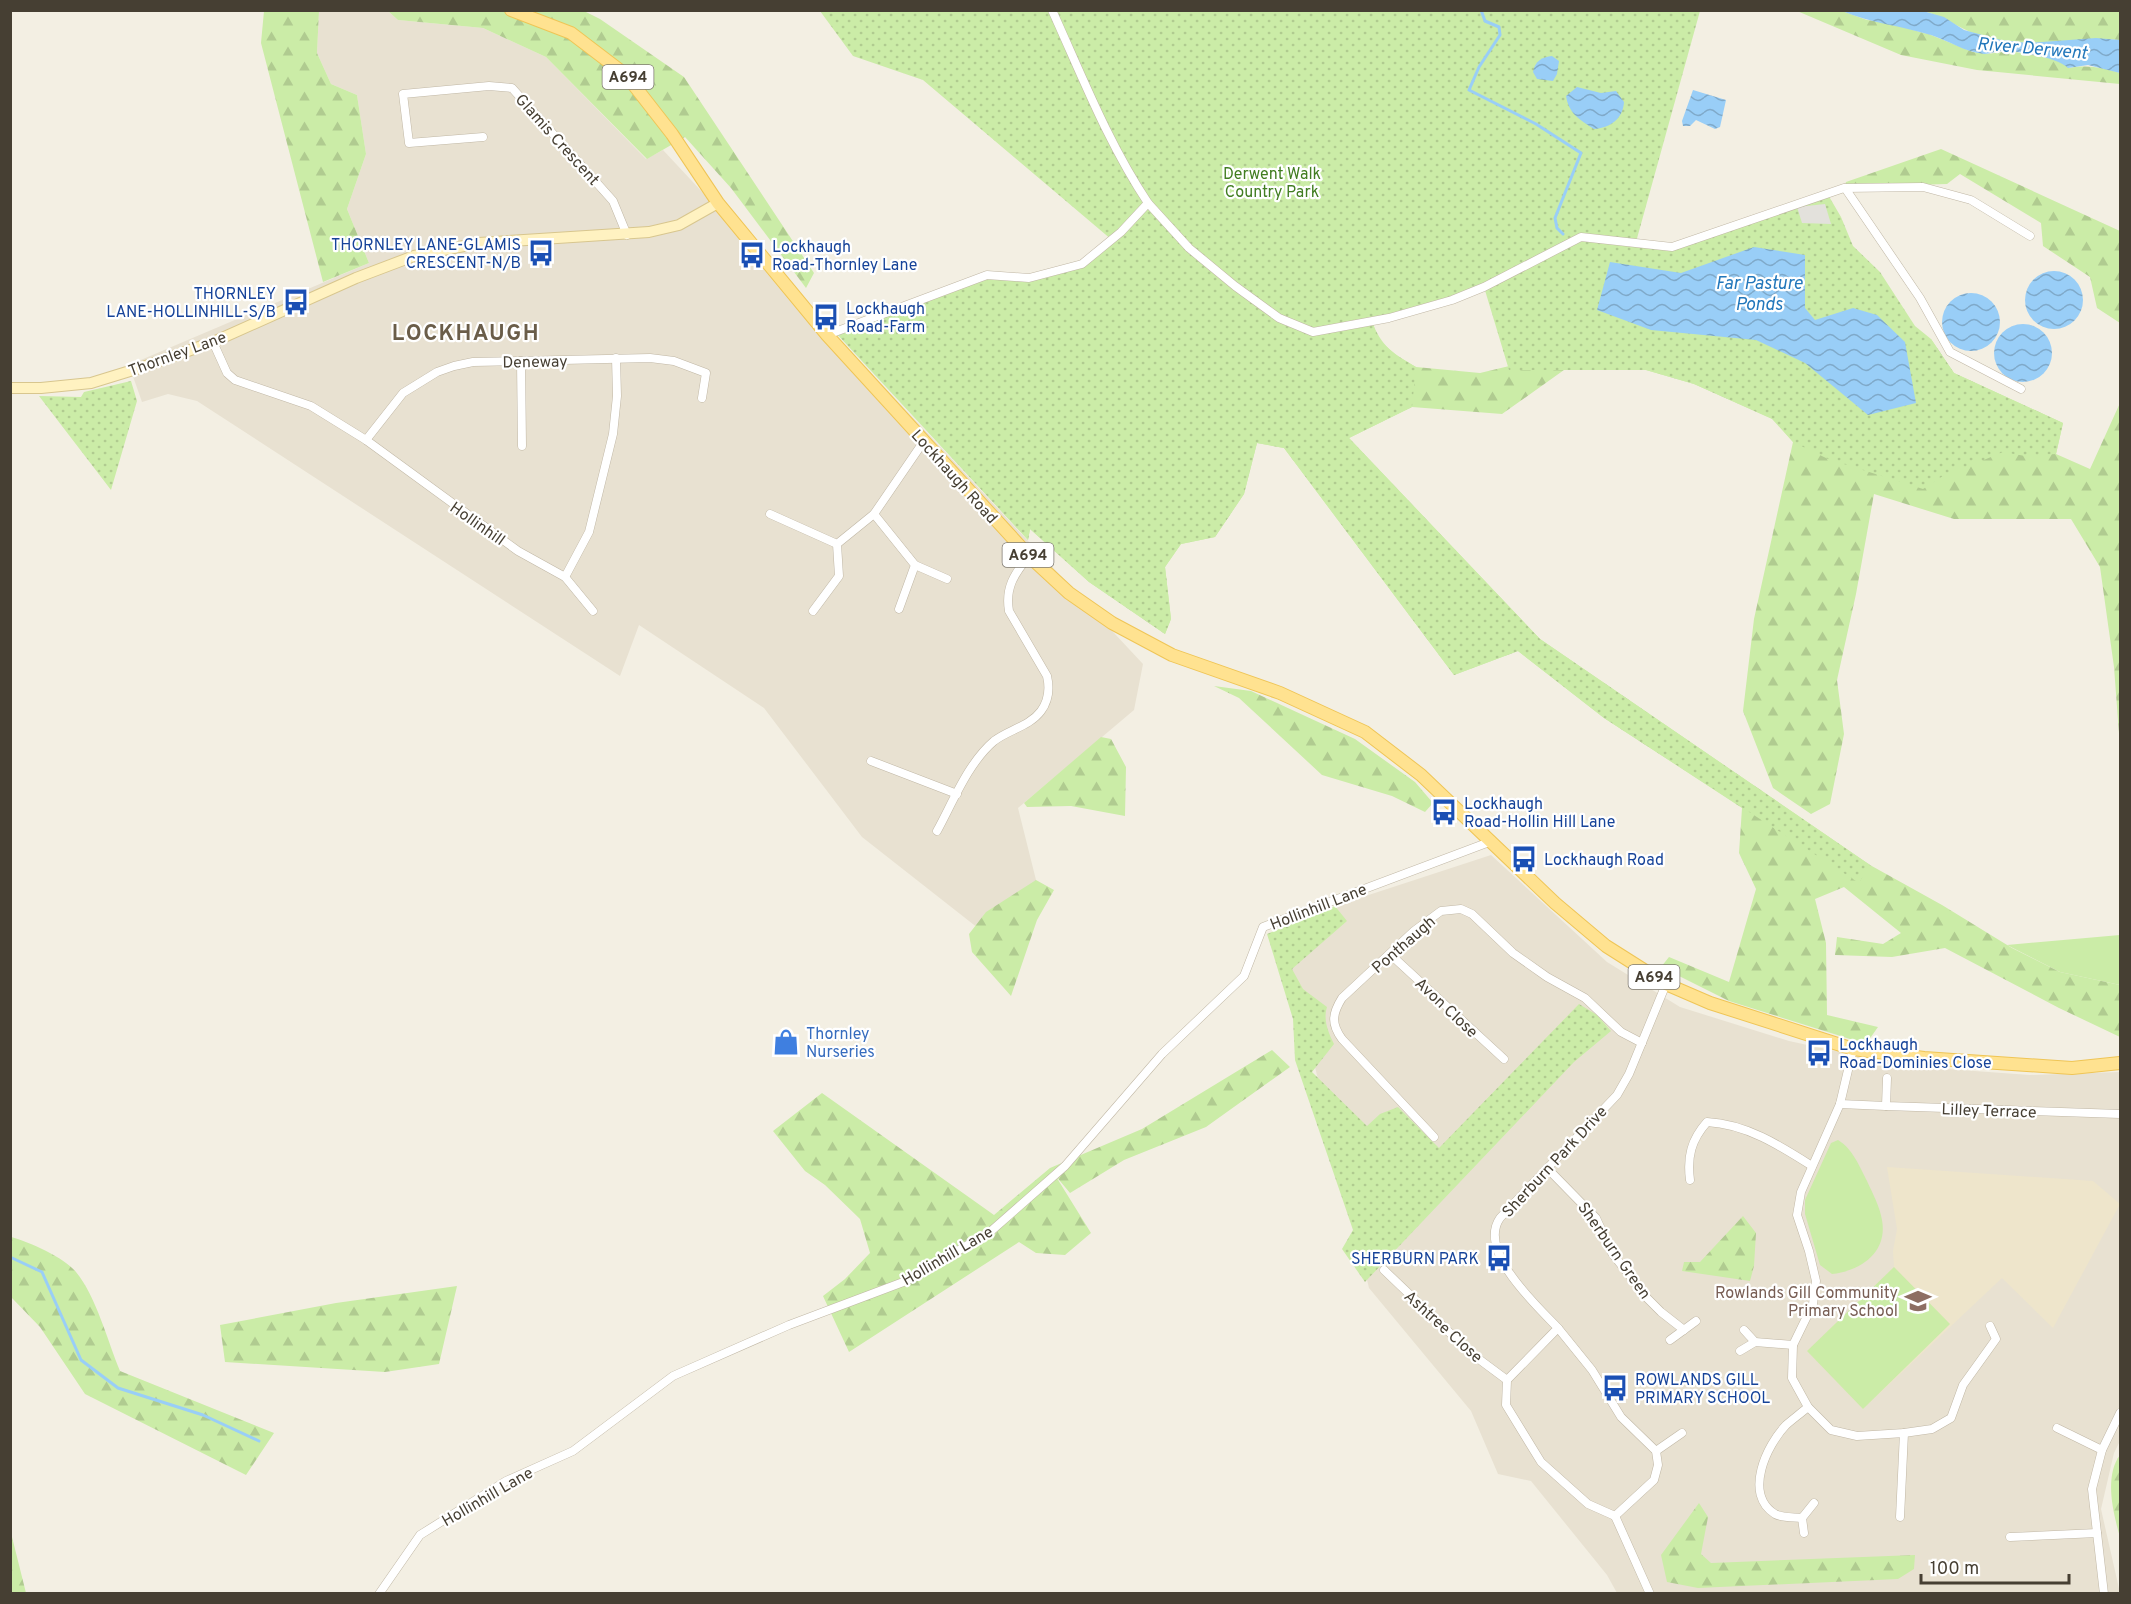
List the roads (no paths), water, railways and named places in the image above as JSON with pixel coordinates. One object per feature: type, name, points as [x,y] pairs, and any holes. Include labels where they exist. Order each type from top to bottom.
[{"type":"main road","name":"Lockhaugh Road","points":[[511,10],[570,33],[626,75],[672,134],[718,203],[827,335],[1029,556],[1069,593],[1112,623],[1172,655],[1280,693],[1365,732],[1421,775],[1492,841]]},
{"type":"main road","name":"A694","points":[[1492,841],[1555,903],[1606,946],[1666,984],[1711,1004],[1853,1049],[1924,1058],[2072,1068],[2121,1063]]},
{"type":"street","points":[[1052,10],[1099,116],[1144,206],[1235,286],[1279,318],[1313,332],[1389,318],[1452,300],[1484,287],[1581,237],[1671,247],[1845,188],[1923,187],[1971,200],[2030,236]]},
{"type":"street","name":"Glamis Crescent","points":[[483,136],[409,142],[404,94],[489,86],[512,88],[613,201],[627,235]]},
{"type":"street","points":[[1845,188],[1920,298],[1950,352],[2021,389]]},
{"type":"street","name":"Thornley Lane","points":[[10,388],[91,383],[213,342],[356,278],[414,256],[479,243],[627,235],[679,225],[718,203]]},
{"type":"street","points":[[827,335],[987,275],[1029,278],[1082,264],[1121,232],[1144,206]]},
{"type":"street","name":"Hollinhill","points":[[213,342],[226,373],[235,381],[311,406],[366,441],[518,551],[565,577]]},
{"type":"street","points":[[593,611],[565,577],[589,532],[613,434],[618,396],[616,358]]},
{"type":"street","name":"Deneway","points":[[366,441],[403,393],[437,372],[472,362],[616,358],[674,361],[706,373],[702,398]]},
{"type":"street","points":[[521,361],[522,446]]},
{"type":"street","points":[[837,544],[874,514],[924,441]]},
{"type":"street","points":[[770,513],[837,544]]},
{"type":"street","points":[[874,514],[915,565],[947,579]]},
{"type":"street","points":[[813,611],[839,576],[837,544]]},
{"type":"street","points":[[937,831],[984,751],[996,740],[1040,713],[1048,694],[1047,676],[1009,611],[1007,599],[1009,585],[1029,556]]},
{"type":"street","points":[[899,609],[915,565]]},
{"type":"street","points":[[871,761],[957,794]]},
{"type":"street","name":"Hollinhill Lane","points":[[379,1593],[420,1535],[506,1481],[573,1451],[673,1376],[789,1325],[906,1281],[990,1232],[1065,1166],[1162,1054],[1244,976],[1263,927],[1492,841]]},
{"type":"street","name":"Ponthaugh","points":[[1434,1137],[1334,1028],[1334,1011],[1342,998],[1391,955],[1414,931],[1441,911],[1461,909],[1472,914],[1513,953],[1547,977],[1585,998],[1621,1032],[1642,1043]]},
{"type":"street","name":"Avon Close","points":[[1391,955],[1504,1059]]},
{"type":"street","name":"Sherburn Park Drive","points":[[1656,1451],[1621,1418],[1592,1370],[1558,1328],[1525,1294],[1495,1245],[1495,1225],[1617,1095],[1629,1074],[1666,984]]},
{"type":"street","points":[[1853,1049],[1840,1104],[1801,1192],[1797,1215],[1816,1281],[1813,1304],[1793,1345],[1792,1378],[1808,1407],[1831,1430],[1857,1436],[1932,1429],[1951,1418],[1963,1384],[1996,1339],[1990,1326]]},
{"type":"street","points":[[1886,1106],[1887,1078]]},
{"type":"street","name":"Lilley Terrace","points":[[1840,1104],[2121,1114]]},
{"type":"street","points":[[1690,1180],[1687,1160],[1696,1135],[1707,1122],[1721,1123],[1770,1139],[1812,1166]]},
{"type":"street","name":"Sherburn Green","points":[[1547,1168],[1596,1218],[1612,1253],[1647,1298],[1660,1312],[1684,1329]]},
{"type":"street","name":"Ashtree Close","points":[[1384,1270],[1472,1354],[1507,1380]]},
{"type":"street","points":[[1670,1340],[1696,1320]]},
{"type":"street","points":[[1558,1328],[1507,1380],[1506,1405],[1541,1461],[1588,1504],[1615,1516],[1650,1593]]},
{"type":"street","points":[[1744,1330],[1755,1342]]},
{"type":"street","points":[[1740,1351],[1755,1342],[1793,1345]]},
{"type":"street","points":[[1802,1518],[1777,1516],[1765,1505],[1759,1487],[1766,1454],[1786,1426],[1808,1407]]},
{"type":"street","points":[[2104,1593],[2092,1489],[2102,1450],[2121,1413]]},
{"type":"street","points":[[2057,1428],[2102,1450]]},
{"type":"street","points":[[1615,1516],[1654,1480],[1658,1465],[1656,1451],[1682,1432]]},
{"type":"street","points":[[1900,1518],[1904,1433]]},
{"type":"street","points":[[1804,1533],[1802,1518],[1814,1503]]},
{"type":"street","points":[[2010,1537],[2097,1533]]},
{"type":"water","name":"River Derwent","points":[[1842,11],[1923,11],[1944,17],[1964,30],[2001,40],[2028,43],[2096,38],[2120,40],[2120,73],[2088,65],[2068,68],[2047,58],[2017,52],[1977,53],[1931,35],[1864,19]]},
{"type":"water","points":[[1552,56],[1559,61],[1557,74],[1553,81],[1537,79],[1533,72],[1535,65],[1542,59]]},
{"type":"water","points":[[1577,87],[1601,93],[1616,91],[1624,102],[1615,122],[1594,129],[1579,119],[1572,112],[1566,96]]},
{"type":"water","points":[[1693,90],[1726,100],[1720,127],[1715,129],[1696,120],[1690,126],[1683,126],[1682,121]]},
{"type":"water","name":"Far Pasture Ponds","points":[[1754,247],[1805,255],[1805,308],[1815,320],[1853,308],[1877,315],[1905,342],[1916,403],[1868,415],[1805,363],[1756,340],[1651,330],[1597,310],[1610,262],[1681,273]]},
{"type":"water","points":[[2048,271],[2060,271],[2075,279],[2083,294],[2083,306],[2075,321],[2060,329],[2048,329],[2033,321],[2025,306],[2025,294],[2033,279]]},
{"type":"water","points":[[1965,293],[1977,293],[1992,301],[2000,316],[2000,328],[1992,343],[1977,351],[1965,351],[1950,343],[1942,328],[1942,316],[1950,301]]},
{"type":"water","points":[[2017,324],[2029,324],[2044,332],[2052,347],[2052,359],[2044,374],[2029,382],[2017,382],[2002,374],[1994,359],[1994,347],[2002,332]]},
{"type":"waterway","points":[[1481,10],[1485,21],[1499,27],[1500,35],[1479,67],[1469,90],[1536,124],[1581,153],[1555,218],[1557,228],[1563,234]]},
{"type":"waterway","points":[[10,1257],[42,1272],[81,1360],[118,1388],[203,1415],[259,1441]]},
{"type":"place","name":"THORNLEY LANE-GLAMIS CRESCENT-N/B","points":[[541,253]]},
{"type":"place","name":"Lockhaugh Road-Thornley Lane","points":[[752,255]]},
{"type":"place","name":"THORNLEY LANE-HOLLINHILL-S/B","points":[[296,302]]},
{"type":"place","name":"Lockhaugh Road-Farm","points":[[826,317]]},
{"type":"place","name":"Lockhaugh Road-Hollin Hill Lane","points":[[1444,812]]},
{"type":"place","name":"Lockhaugh Road","points":[[1524,859]]},
{"type":"place","name":"Thornley Nurseries","points":[[786,1042]]},
{"type":"place","name":"Lockhaugh Road-Dominies Close","points":[[1819,1053]]},
{"type":"place","name":"SHERBURN PARK","points":[[1499,1258]]},
{"type":"place","name":"Rowlands Gill Community Primary School","points":[[1918,1301]]},
{"type":"place","name":"ROWLANDS GILL PRIMARY SCHOOL","points":[[1615,1388]]},
{"type":"district","name":"LOCKHAUGH","points":[[466,332]]},
{"type":"park label","name":"Derwent Walk Country Park","points":[[1272,182]]}]
